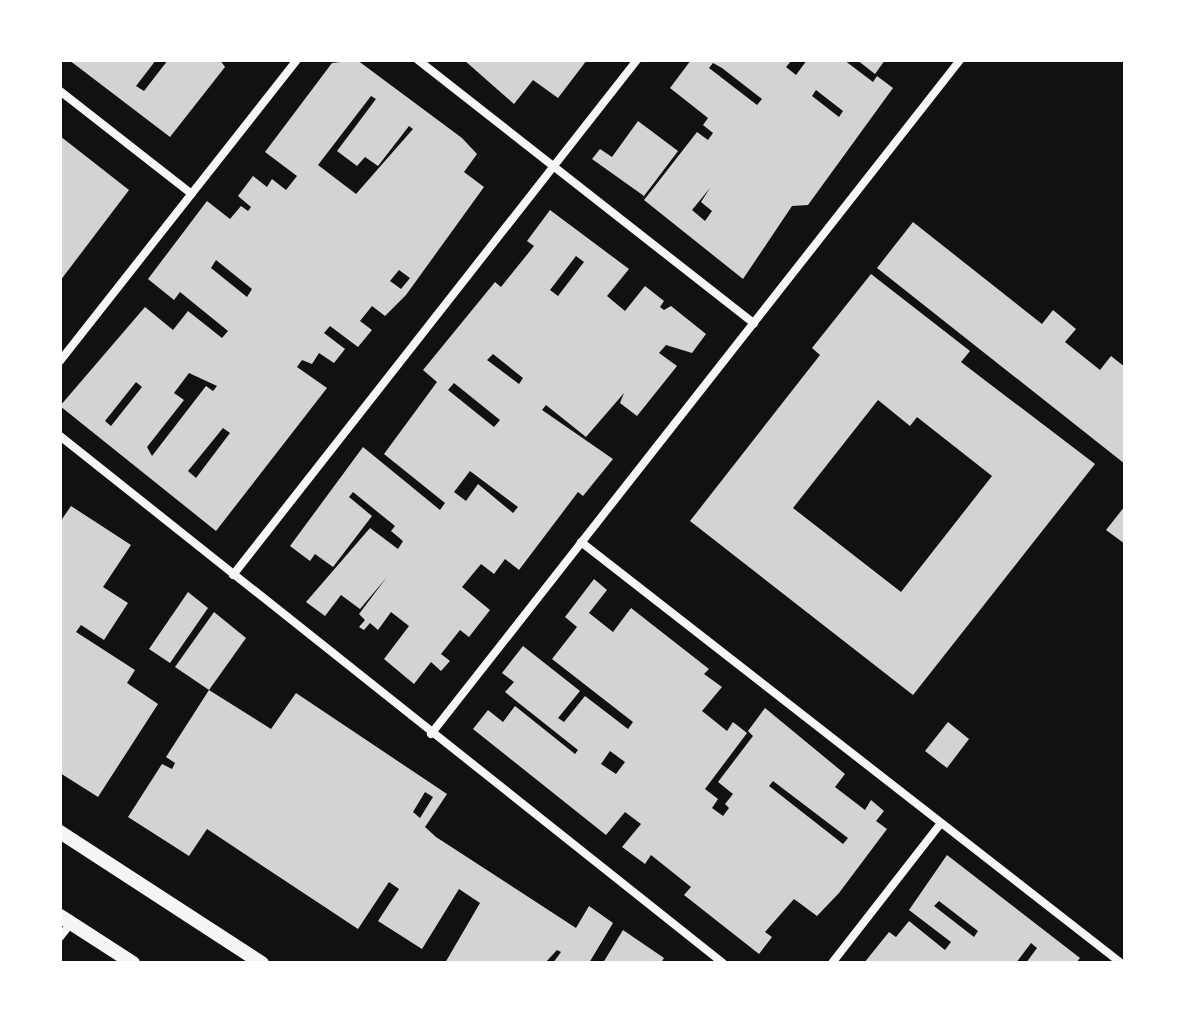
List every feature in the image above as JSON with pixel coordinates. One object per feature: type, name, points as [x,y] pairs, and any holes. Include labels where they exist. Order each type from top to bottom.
[{"type":"street","points":[[60,361],[297,60]]},
{"type":"street","points":[[418,60],[754,323]]},
{"type":"street","points":[[233,575],[637,60]]},
{"type":"street","points":[[431,734],[960,60]]},
{"type":"street","points":[[60,91],[192,194]]},
{"type":"street","points":[[60,436],[431,734],[723,963]]},
{"type":"street","points":[[581,542],[1121,963]]},
{"type":"street","points":[[832,963],[941,823]]},
{"type":"street","points":[[60,832],[262,963]]},
{"type":"street","points":[[60,937],[66,919],[133,963]]},
{"type":"building","points":[[69,60],[156,60],[136,86],[144,91],[168,60],[220,60],[225,67],[170,137]]},
{"type":"building","points":[[357,60],[462,138],[477,154],[464,172],[484,187],[406,295],[385,316],[372,306],[360,321],[372,330],[358,347],[330,326],[324,333],[345,349],[334,363],[319,353],[312,364],[302,360],[297,367],[327,388],[216,531],[60,406],[145,307],[173,330],[188,311],[222,338],[228,331],[180,292],[174,300],[148,279],[207,201],[230,219],[241,206],[248,211],[251,207],[238,196],[253,176],[267,187],[272,179],[286,190],[297,176],[265,152],[332,63]],"holes":[[[371,96],[376,99],[337,151],[357,166],[365,157],[378,166],[409,126],[413,129],[356,194],[318,165]],[[216,260],[252,289],[247,297],[211,268]],[[399,270],[410,278],[401,289],[390,281]],[[189,373],[217,386],[213,391],[206,386],[152,456],[147,447],[184,400],[174,393]],[[136,382],[142,387],[111,426],[105,421]],[[223,428],[230,433],[196,478],[188,471]]]},
{"type":"building","points":[[464,60],[587,60],[558,98],[533,80],[514,104]]},
{"type":"building","points":[[691,60],[792,60],[786,67],[796,75],[807,60],[844,60],[873,82],[877,76],[893,88],[808,205],[792,206],[743,279],[644,200],[697,132],[708,140],[713,133],[703,125],[708,118],[670,88]],"holes":[[[713,63],[762,99],[757,105],[709,68]],[[816,90],[843,111],[839,117],[812,96]],[[710,188],[701,202],[712,211],[705,221],[692,210]]]},
{"type":"building","points":[[857,60],[885,60],[875,74]]},
{"type":"building","points":[[638,121],[678,151],[644,196],[592,159],[600,149],[612,157]]},
{"type":"building","points":[[60,136],[129,190],[60,281]]},
{"type":"building","points":[[550,210],[629,269],[607,296],[625,311],[645,286],[664,301],[660,307],[664,310],[671,306],[706,334],[692,353],[666,345],[659,353],[677,366],[637,416],[620,403],[624,393],[586,437],[546,405],[542,410],[613,459],[583,496],[578,492],[519,570],[505,559],[494,574],[481,564],[462,587],[490,610],[469,637],[460,630],[441,654],[450,661],[441,671],[431,662],[414,684],[384,659],[409,626],[391,612],[378,630],[370,623],[364,630],[359,627],[365,620],[359,614],[387,577],[360,609],[341,595],[325,616],[306,602],[370,528],[398,549],[403,541],[391,531],[395,526],[353,492],[349,497],[372,516],[333,567],[315,554],[310,561],[290,546],[363,447],[440,510],[445,503],[384,454],[437,382],[423,370],[495,282],[501,287],[534,246],[527,241]],"holes":[[[576,256],[584,262],[558,296],[550,290]],[[493,354],[523,378],[519,384],[487,360]],[[454,383],[500,420],[494,427],[448,390]],[[470,471],[518,507],[513,513],[478,484],[466,501],[454,492]]]},
{"type":"building","points":[[913,222],[1042,324],[1053,310],[1076,329],[1065,342],[1100,370],[1111,356],[1125,367],[1125,464],[877,268]]},
{"type":"building","points":[[871,274],[970,351],[961,362],[1095,464],[913,695],[690,521],[820,355],[812,348]],"holes":[[[878,400],[910,426],[917,417],[992,476],[901,592],[793,508]]]},
{"type":"building","points":[[71,506],[131,545],[103,587],[128,603],[104,640],[81,625],[76,632],[135,670],[127,683],[158,704],[98,797],[60,773],[60,522]]},
{"type":"building","points":[[1125,506],[1125,544],[1106,530]]},
{"type":"building","points":[[594,579],[607,590],[589,613],[613,632],[631,608],[709,669],[704,674],[722,687],[702,711],[727,731],[733,722],[747,733],[705,789],[718,799],[712,808],[723,816],[729,808],[725,804],[733,794],[718,782],[753,736],[748,731],[765,708],[845,774],[835,787],[865,810],[871,800],[884,811],[876,821],[887,829],[839,893],[817,916],[794,899],[765,932],[772,937],[759,954],[684,895],[691,887],[651,855],[645,864],[622,847],[641,824],[625,812],[606,835],[473,729],[488,710],[503,722],[515,706],[575,754],[578,750],[505,692],[514,682],[502,673],[523,646],[580,691],[558,718],[564,722],[585,696],[628,729],[633,722],[552,659],[577,627],[565,617]],"holes":[[[610,751],[625,762],[616,774],[601,764]],[[773,781],[848,838],[843,844],[769,786]]]},
{"type":"building","points":[[188,592],[208,608],[170,663],[149,649]]},
{"type":"building","points":[[214,612],[246,638],[209,690],[175,667]]},
{"type":"building","points":[[209,690],[271,729],[296,693],[447,794],[425,827],[436,837],[576,928],[589,906],[613,923],[589,963],[553,963],[561,952],[557,950],[545,963],[445,963],[480,903],[459,889],[422,949],[378,921],[399,889],[389,882],[358,929],[207,829],[189,856],[128,817],[162,764],[172,769],[175,763],[166,757]],"holes":[[[425,792],[433,797],[420,818],[413,812]]]},
{"type":"building","points":[[948,722],[969,739],[947,768],[925,751]]},
{"type":"building","points":[[947,855],[1080,958],[1076,963],[1026,963],[1037,948],[1031,943],[1016,963],[864,963],[889,932],[896,937],[909,921],[945,950],[951,942],[909,910]],"holes":[[[939,901],[978,931],[974,937],[934,906]]]},
{"type":"building","points":[[623,930],[664,958],[661,963],[603,963]]}]
